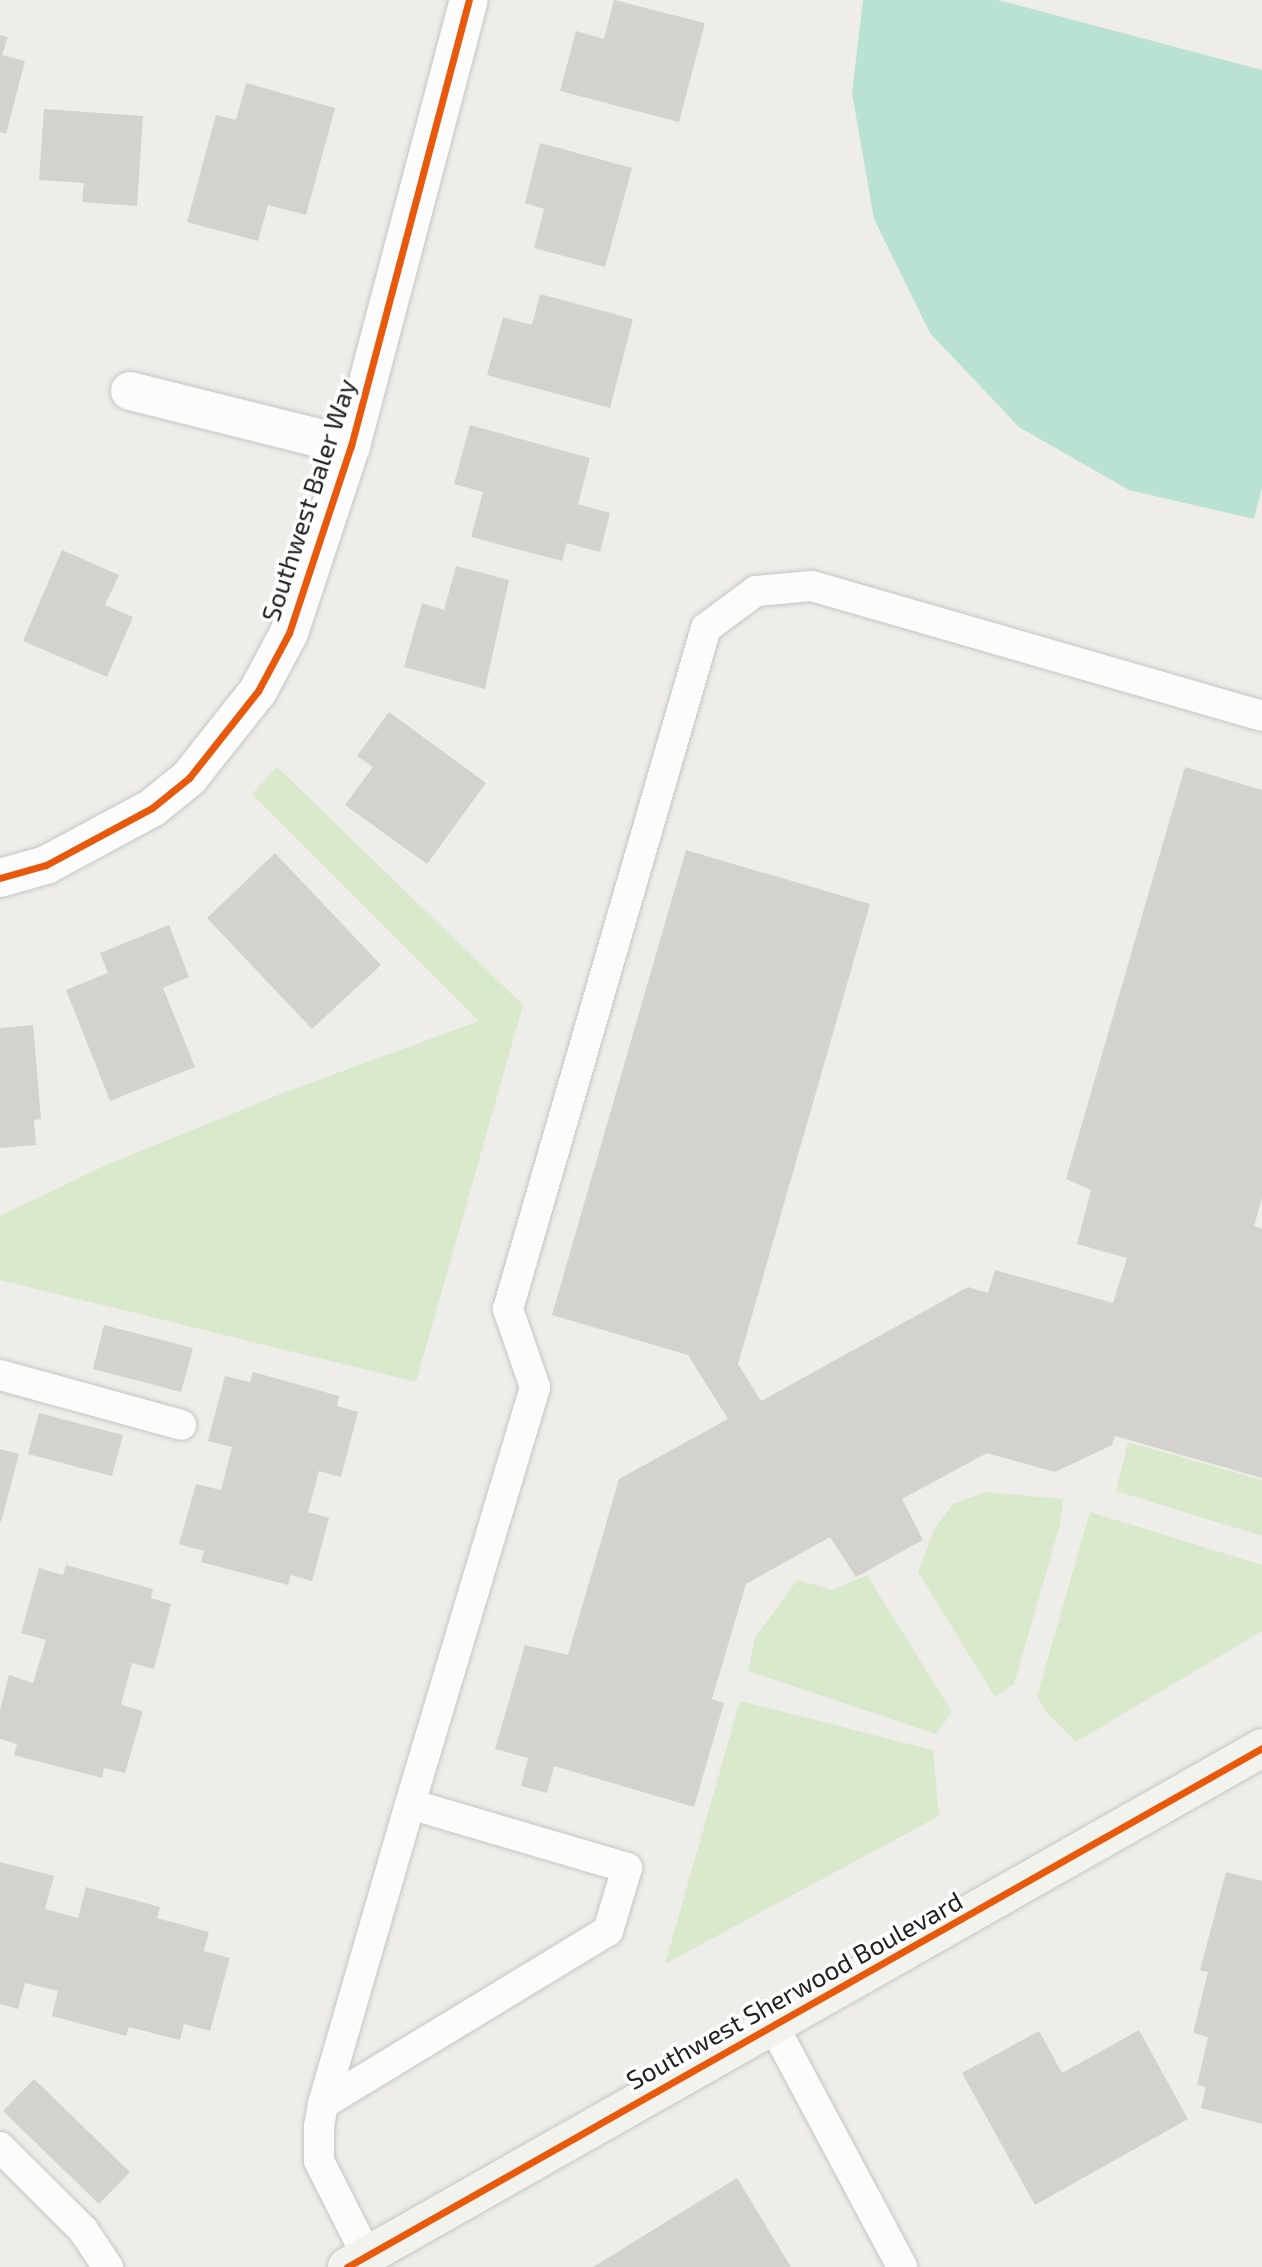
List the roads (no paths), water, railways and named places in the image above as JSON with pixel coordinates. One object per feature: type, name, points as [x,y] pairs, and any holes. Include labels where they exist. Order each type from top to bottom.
[{"type":"main road","name":"Southwest Sherwood Boulevard","points":[[357,2261],[1262,1748]]},
{"type":"street","name":"Southwest Baler Way","points":[[0,878],[46,865],[152,808],[189,778],[258,691],[289,633],[351,446],[469,0]]},
{"type":"street","points":[[130,391],[351,446]]},
{"type":"lane","points":[[357,2261],[319,2161],[323,2104],[535,1387],[508,1310],[706,628],[755,591],[812,586],[1262,716]]},
{"type":"lane","points":[[0,1375],[181,1425]]},
{"type":"lane","points":[[323,2104],[608,1931],[627,1868],[410,1804]]},
{"type":"lane","points":[[773,2025],[902,2267]]},
{"type":"lane","points":[[0,2147],[83,2230],[108,2267]]}]
